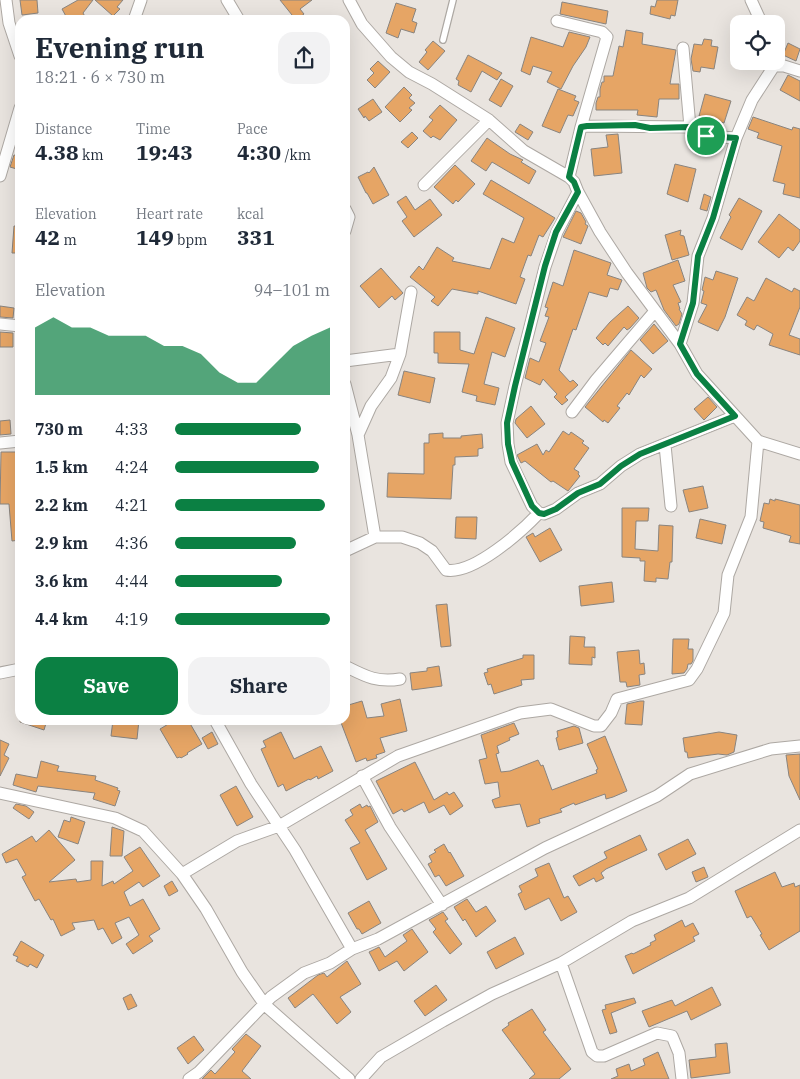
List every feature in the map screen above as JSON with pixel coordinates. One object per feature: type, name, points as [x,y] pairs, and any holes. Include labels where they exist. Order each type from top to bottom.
[{"type":"street","points":[[6,0],[9,23],[15,41]]},
{"type":"street","points":[[136,15],[141,0]]},
{"type":"street","points":[[227,0],[236,15]]},
{"type":"street","points":[[348,0],[362,24],[391,57],[409,72],[490,120],[524,151],[569,177],[574,182],[578,192],[627,273],[680,344],[697,374],[758,441],[800,454]]},
{"type":"street","points":[[751,0],[758,15]]},
{"type":"street","points":[[557,21],[602,32],[607,37],[581,127],[569,177]]},
{"type":"street","points":[[683,48],[690,127]]},
{"type":"street","points":[[785,66],[800,71]]},
{"type":"street","points":[[680,344],[693,303],[698,256],[713,218],[736,138],[752,100],[770,70]]},
{"type":"street","points":[[424,185],[490,120]]},
{"type":"street","points":[[0,176],[15,125]]},
{"type":"street","points":[[581,127],[635,125],[650,128],[690,127],[706,136],[736,138]]},
{"type":"street","points":[[578,192],[556,232],[545,266],[507,423],[508,444],[512,462],[532,506],[539,513],[544,514],[556,509],[578,493],[600,484],[621,466],[640,454],[735,416]]},
{"type":"street","points":[[358,434],[371,406],[391,378],[400,354],[411,292]]},
{"type":"street","points":[[572,412],[596,380],[655,311]]},
{"type":"street","points":[[0,324],[15,326]]},
{"type":"street","points":[[350,359],[400,354]]},
{"type":"street","points":[[350,403],[358,434],[375,537]]},
{"type":"street","points":[[182,874],[237,841],[279,826],[398,756],[520,713],[551,709],[594,726],[602,726],[611,713],[617,699],[689,680],[697,669],[724,613],[728,574],[752,517],[758,441]]},
{"type":"street","points":[[0,443],[15,442]]},
{"type":"street","points":[[665,445],[671,506]]},
{"type":"street","points":[[350,549],[375,537],[402,537],[420,543],[432,551],[446,570],[455,572],[496,551],[519,534],[539,513]]},
{"type":"street","points":[[350,668],[370,678],[386,682],[400,679]]},
{"type":"street","points":[[0,673],[15,670]]},
{"type":"street","points":[[218,725],[251,784],[295,850],[352,949]]},
{"type":"street","points":[[189,1079],[199,1072],[271,997],[304,973],[330,963],[352,949],[378,940],[544,848],[657,796],[690,774],[771,749],[800,746]]},
{"type":"street","points":[[362,776],[390,827],[442,905]]},
{"type":"street","points":[[0,793],[115,818],[143,831],[182,874],[206,909],[242,972],[265,1005],[349,1079]]},
{"type":"street","points":[[361,1079],[381,1056],[391,1050],[492,994],[561,963],[632,921],[689,898],[800,830]]},
{"type":"street","points":[[561,963],[592,1052],[597,1056],[604,1056],[657,1033],[672,1036],[678,1053],[682,1079]]},
{"type":"lane","points":[[443,40],[453,0]]},
{"type":"building","points":[[20,0],[37,0],[38,13],[22,15]]},
{"type":"building","points":[[78,0],[93,0],[83,13],[84,15],[65,15],[62,9]]},
{"type":"building","points":[[95,0],[123,0],[117,7],[120,9],[112,15]]},
{"type":"building","points":[[280,0],[312,0],[300,9],[304,14],[303,15],[292,15]]},
{"type":"building","points":[[657,0],[678,0],[675,16],[671,15],[670,19],[650,14],[651,6],[655,7]]},
{"type":"building","points":[[562,2],[608,11],[606,24],[560,14]]},
{"type":"building","points":[[396,3],[416,9],[412,21],[417,23],[414,33],[401,29],[398,38],[386,33]]},
{"type":"building","points":[[626,30],[643,33],[642,44],[676,50],[670,84],[679,84],[679,99],[659,99],[657,117],[637,115],[638,110],[596,110],[596,103],[598,97],[600,97],[604,76],[613,76],[619,46],[623,47]]},
{"type":"building","points":[[569,32],[590,37],[561,89],[547,82],[552,72],[533,66],[530,75],[521,71],[531,37],[563,47]]},
{"type":"building","points":[[704,39],[712,40],[711,46],[718,47],[714,69],[701,67],[700,72],[693,71],[691,59],[694,44],[702,45]]},
{"type":"building","points":[[433,41],[445,51],[428,70],[419,62],[427,52],[425,50]]},
{"type":"building","points":[[788,43],[800,49],[796,61],[785,56]]},
{"type":"building","points":[[468,55],[502,73],[497,80],[482,71],[471,92],[458,85],[459,81],[456,79]]},
{"type":"building","points":[[378,61],[390,72],[375,88],[367,80],[374,73],[370,69]]},
{"type":"building","points":[[788,75],[800,81],[800,101],[780,90]]},
{"type":"building","points":[[501,79],[513,86],[501,107],[489,100]]},
{"type":"building","points":[[404,87],[412,95],[409,98],[415,103],[409,108],[412,110],[400,122],[385,107]]},
{"type":"building","points":[[558,89],[576,96],[574,100],[579,102],[573,116],[568,115],[560,133],[542,126]]},
{"type":"building","points":[[705,94],[731,101],[724,123],[699,116]]},
{"type":"building","points":[[373,99],[382,112],[369,121],[365,116],[364,118],[358,109]]},
{"type":"building","points":[[440,105],[457,120],[440,140],[433,136],[431,138],[423,131],[433,120],[429,117]]},
{"type":"building","points":[[753,117],[792,130],[793,127],[800,129],[800,198],[783,194],[785,184],[773,181],[782,146],[757,138],[759,133],[748,129]]},
{"type":"building","points":[[520,124],[533,132],[528,140],[515,132]]},
{"type":"building","points":[[412,132],[418,138],[408,148],[401,142]]},
{"type":"building","points":[[618,134],[622,173],[594,176],[591,149],[608,147],[606,135]]},
{"type":"building","points":[[487,138],[510,154],[523,160],[521,162],[536,171],[529,184],[492,162],[486,171],[471,161]]},
{"type":"building","points":[[14,155],[15,155],[15,168],[10,167]]},
{"type":"building","points":[[675,164],[696,169],[688,202],[667,194]]},
{"type":"building","points":[[455,165],[475,184],[458,202],[456,200],[453,204],[434,187]]},
{"type":"building","points":[[374,167],[389,195],[373,204],[358,177],[369,173]]},
{"type":"building","points":[[491,180],[555,218],[543,237],[539,235],[531,256],[528,255],[520,277],[525,279],[516,304],[478,291],[478,294],[452,289],[438,306],[431,301],[435,297],[410,277],[419,266],[423,270],[437,247],[454,258],[452,261],[490,269],[502,238],[514,243],[524,218],[483,194]]},
{"type":"building","points":[[704,194],[711,197],[707,211],[700,209]]},
{"type":"building","points":[[406,196],[415,210],[430,199],[442,215],[414,237],[402,221],[407,217],[397,202]]},
{"type":"building","points":[[739,198],[762,211],[742,250],[720,238],[731,217],[729,215]]},
{"type":"building","points":[[576,211],[581,213],[586,222],[585,224],[588,226],[581,244],[563,237]]},
{"type":"building","points":[[779,214],[800,230],[800,241],[793,251],[788,247],[779,258],[758,242]]},
{"type":"building","points":[[14,226],[15,226],[15,253],[12,253]]},
{"type":"building","points":[[681,230],[680,235],[684,236],[689,255],[672,260],[665,235]]},
{"type":"building","points":[[574,250],[611,263],[607,275],[622,280],[618,290],[610,288],[607,297],[589,292],[576,330],[573,329],[559,370],[570,382],[573,380],[578,385],[565,397],[568,400],[562,405],[554,397],[557,394],[543,379],[540,385],[525,378],[530,358],[539,362],[546,343],[540,341],[549,317],[545,316],[548,308],[545,307],[553,282],[563,286]]},
{"type":"building","points":[[678,260],[685,281],[673,285],[681,302],[678,303],[682,314],[679,324],[676,326],[664,310],[656,290],[651,292],[647,288],[643,273]]},
{"type":"building","points":[[381,268],[403,293],[395,300],[392,296],[379,308],[360,286]]},
{"type":"building","points":[[716,271],[738,278],[725,317],[718,331],[698,322],[707,305],[701,303],[705,277],[713,280]]},
{"type":"building","points":[[766,278],[792,292],[794,288],[800,291],[800,307],[789,335],[800,339],[800,355],[769,345],[773,334],[757,325],[754,330],[745,325],[747,321],[737,315],[747,297],[754,301]]},
{"type":"building","points":[[0,306],[14,308],[13,318],[0,317]]},
{"type":"building","points":[[628,306],[639,318],[627,330],[624,327],[608,346],[605,343],[603,345],[596,338]]},
{"type":"building","points":[[486,317],[515,328],[505,357],[492,352],[484,384],[499,388],[495,405],[476,401],[477,396],[462,392],[469,364],[438,363],[438,353],[434,353],[434,332],[460,332],[460,350],[474,354]]},
{"type":"building","points":[[654,324],[668,341],[653,354],[640,340]]},
{"type":"building","points":[[0,332],[13,333],[13,347],[0,347]]},
{"type":"building","points":[[631,350],[652,369],[644,378],[641,375],[629,395],[627,393],[617,406],[620,408],[608,423],[604,420],[603,422],[585,407]]},
{"type":"building","points":[[404,371],[435,378],[430,403],[398,395]]},
{"type":"building","points":[[708,397],[717,407],[704,420],[694,409]]},
{"type":"building","points":[[531,406],[545,424],[527,438],[515,423],[516,419]]},
{"type":"building","points":[[10,420],[11,434],[0,435],[0,421]]},
{"type":"building","points":[[563,431],[569,435],[571,432],[584,441],[582,443],[589,448],[574,469],[579,472],[580,476],[568,491],[553,481],[551,482],[525,461],[521,463],[517,455],[537,444],[543,455],[546,450],[549,452]]},
{"type":"building","points":[[443,433],[443,438],[461,438],[461,436],[482,434],[483,448],[478,449],[478,456],[455,457],[451,499],[387,497],[388,473],[424,474],[424,443],[429,443],[429,434]]},
{"type":"building","points":[[1,452],[15,452],[15,541],[12,541],[9,504],[0,504]]},
{"type":"building","points":[[703,486],[708,508],[689,512],[683,490]]},
{"type":"building","points":[[770,499],[800,505],[800,544],[789,542],[791,536],[763,528],[764,522],[760,521],[764,503],[769,504]]},
{"type":"building","points":[[622,508],[649,508],[648,521],[636,521],[635,549],[658,551],[659,525],[673,526],[672,562],[670,562],[668,579],[656,578],[656,582],[644,581],[645,561],[640,561],[640,558],[622,557]]},
{"type":"building","points":[[456,517],[477,517],[476,539],[455,538]]},
{"type":"building","points":[[700,519],[726,525],[722,544],[696,538]]},
{"type":"building","points":[[550,528],[562,550],[540,562],[526,537],[533,533],[535,537]]},
{"type":"building","points":[[612,582],[614,602],[581,606],[579,586]]},
{"type":"building","points":[[447,604],[451,646],[441,647],[436,605]]},
{"type":"building","points":[[570,636],[585,637],[584,647],[595,647],[595,658],[592,657],[592,665],[569,664]]},
{"type":"building","points":[[673,639],[689,639],[688,649],[693,649],[693,661],[691,664],[688,664],[684,673],[672,674]]},
{"type":"building","points":[[639,650],[640,664],[644,663],[645,674],[639,675],[640,685],[627,687],[626,682],[620,682],[617,652]]},
{"type":"building","points":[[523,655],[534,655],[534,679],[521,680],[522,685],[494,694],[491,684],[488,685],[484,673],[488,672],[487,669],[523,658]]},
{"type":"building","points":[[439,666],[442,686],[412,690],[410,673],[427,671],[427,668]]},
{"type":"building","points":[[400,699],[407,731],[380,738],[385,752],[376,755],[377,758],[367,761],[366,758],[356,762],[342,725],[350,725],[350,705],[362,701],[367,718],[384,716],[381,704]]},
{"type":"building","points":[[644,701],[642,725],[625,724],[627,704]]},
{"type":"building","points":[[514,723],[519,734],[497,746],[499,753],[496,754],[501,772],[510,771],[538,760],[541,766],[543,765],[552,790],[597,773],[596,770],[598,769],[587,744],[605,736],[627,791],[606,799],[605,794],[575,805],[574,803],[560,809],[562,812],[539,819],[540,823],[527,827],[520,804],[495,808],[492,800],[500,797],[498,782],[485,784],[479,760],[487,758],[481,735]]},
{"type":"building","points":[[29,725],[46,725],[44,730]]},
{"type":"building","points":[[112,725],[138,725],[137,739],[111,736]]},
{"type":"building","points":[[167,725],[191,725],[202,744],[181,758],[177,758],[160,729]]},
{"type":"building","points":[[574,726],[579,728],[583,743],[559,750],[556,738],[558,737],[557,731]]},
{"type":"building","points":[[212,732],[218,744],[208,749],[202,738]]},
{"type":"building","points":[[281,732],[294,759],[321,746],[333,771],[318,779],[317,776],[309,779],[286,791],[283,784],[278,787],[261,749],[266,747],[263,741]]},
{"type":"building","points":[[719,732],[737,735],[734,752],[727,755],[718,754],[688,758],[683,738]]},
{"type":"building","points":[[0,740],[9,744],[4,755],[9,758],[0,776]]},
{"type":"building","points":[[800,754],[800,800],[789,776],[786,755]]},
{"type":"building","points":[[41,761],[59,766],[57,771],[96,776],[95,780],[118,788],[117,790],[120,791],[115,806],[93,799],[95,793],[38,786],[36,792],[13,785],[16,774],[37,778]]},
{"type":"building","points":[[415,762],[434,800],[447,792],[449,795],[454,792],[463,806],[450,815],[444,805],[429,813],[424,802],[404,812],[402,809],[393,814],[376,781]]},
{"type":"building","points":[[236,786],[253,817],[237,826],[220,795]]},
{"type":"building","points":[[16,804],[26,806],[34,812],[29,819],[13,808]]},
{"type":"building","points":[[360,804],[362,808],[367,805],[368,807],[370,806],[378,822],[365,830],[387,869],[367,880],[350,848],[360,843],[345,820],[353,815],[350,810]]},
{"type":"building","points":[[71,817],[85,822],[78,844],[58,837],[64,820],[70,822]]},
{"type":"building","points":[[112,827],[124,831],[122,856],[110,856]]},
{"type":"building","points":[[49,830],[75,860],[49,882],[76,879],[77,882],[91,880],[91,861],[103,861],[102,886],[113,881],[114,884],[133,871],[124,857],[140,847],[160,876],[143,887],[139,882],[124,892],[130,906],[143,899],[160,929],[149,936],[153,941],[133,954],[126,944],[139,935],[129,917],[115,923],[122,938],[112,944],[103,928],[98,930],[94,920],[72,923],[75,929],[61,936],[53,919],[51,920],[39,899],[35,901],[22,877],[26,875],[17,859],[6,863],[2,854],[32,836],[36,842]]},
{"type":"building","points":[[640,835],[647,850],[606,869],[601,873],[604,878],[596,882],[594,878],[579,886],[573,876],[607,858],[604,852]]},
{"type":"building","points":[[688,839],[696,854],[666,870],[658,854]]},
{"type":"building","points":[[444,844],[464,876],[446,886],[439,875],[435,877],[428,864],[432,862],[429,856],[436,852],[434,850]]},
{"type":"building","points":[[549,863],[564,898],[568,896],[577,912],[561,921],[549,898],[525,910],[518,894],[522,892],[519,886],[538,876],[535,869]]},
{"type":"building","points":[[704,867],[708,877],[696,882],[692,872]]},
{"type":"building","points":[[775,872],[782,887],[794,883],[795,887],[800,885],[800,931],[769,950],[751,916],[747,918],[735,891]]},
{"type":"building","points":[[172,881],[178,891],[169,896],[164,886]]},
{"type":"building","points":[[467,899],[476,912],[486,906],[496,921],[476,937],[465,919],[463,921],[454,907]]},
{"type":"building","points":[[369,901],[381,923],[362,934],[348,913]]},
{"type":"building","points":[[443,912],[448,919],[445,921],[462,944],[450,954],[433,932],[436,929],[429,920]]},
{"type":"building","points":[[682,920],[685,927],[693,923],[699,934],[693,937],[695,941],[633,974],[625,956],[651,945],[650,943],[656,940],[654,935]]},
{"type":"building","points":[[412,929],[428,952],[404,971],[397,961],[379,971],[369,952],[379,947],[385,957],[407,941],[403,935]]},
{"type":"building","points":[[515,937],[524,954],[496,969],[487,952]]},
{"type":"building","points":[[21,941],[44,955],[37,968],[30,964],[28,967],[16,961],[18,957],[13,955]]},
{"type":"building","points":[[347,961],[361,984],[340,997],[351,1012],[337,1024],[313,994],[295,1008],[288,998],[318,975],[324,973],[327,977]]},
{"type":"building","points":[[436,985],[447,1000],[425,1016],[414,1001]]},
{"type":"building","points":[[712,987],[721,1005],[691,1020],[687,1011],[649,1027],[642,1011],[672,1000],[675,1006]]},
{"type":"building","points":[[131,994],[137,1006],[128,1010],[123,998]]},
{"type":"building","points":[[634,998],[636,1003],[611,1013],[617,1032],[610,1034],[602,1010],[606,1009],[605,1005]]},
{"type":"building","points":[[532,1009],[546,1030],[543,1032],[571,1069],[559,1079],[529,1079],[535,1074],[502,1030],[509,1025],[508,1023]]},
{"type":"building","points":[[246,1034],[261,1046],[242,1071],[251,1079],[202,1079],[211,1070],[215,1074],[235,1052],[232,1049]]},
{"type":"building","points":[[194,1036],[204,1050],[188,1064],[177,1048]]},
{"type":"building","points":[[727,1043],[730,1073],[691,1078],[689,1060],[716,1057],[715,1044]]},
{"type":"building","points":[[658,1052],[669,1079],[611,1079],[618,1076],[616,1069],[629,1064],[631,1071],[645,1065],[643,1059]]},
{"type":"route","points":[[635,125],[650,128],[690,127],[706,136],[736,138],[713,218],[698,256],[693,303],[680,344],[697,374],[735,416],[640,454],[621,466],[600,484],[578,493],[556,509],[544,514],[539,513],[532,506],[512,462],[508,444],[507,423],[545,266],[556,232],[578,192],[574,182],[569,177],[581,127],[635,125]]}]
